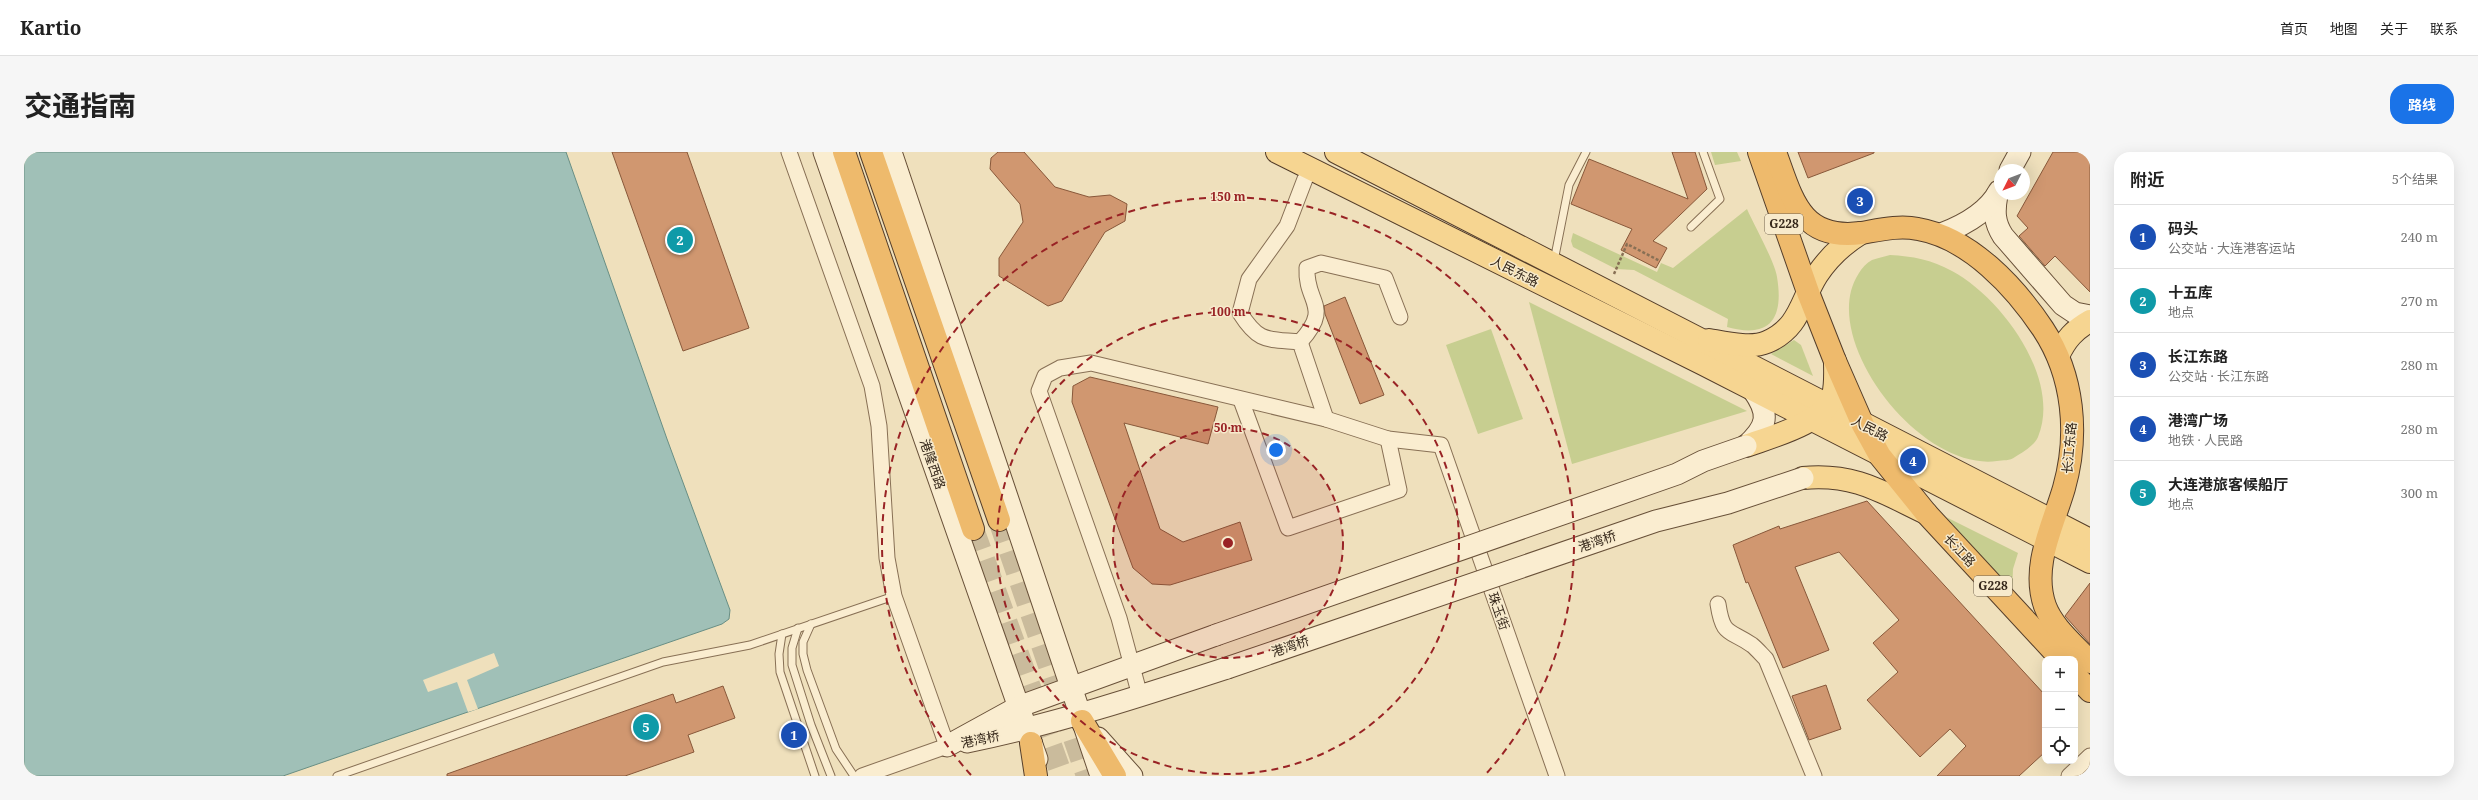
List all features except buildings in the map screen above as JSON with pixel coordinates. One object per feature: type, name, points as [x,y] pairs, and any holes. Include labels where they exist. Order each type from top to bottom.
[{"type":"highway","points":[[844,152],[973,529]]},
{"type":"highway","points":[[871,152],[998,520]]},
{"type":"highway","name":"G228","points":[[1759,152],[1809,295],[1835,361],[1863,424],[1880,456]]},
{"type":"highway","name":"长江东路","points":[[1775,152],[1793,202],[1802,216],[1814,225],[1829,232],[1844,235],[1885,228],[1916,228],[1942,234],[1995,272],[2022,300],[2044,330],[2058,356],[2068,386],[2073,423],[2065,486],[2051,531]]},
{"type":"highway","name":"长江路","points":[[1880,456],[1926,513],[2058,656]]},
{"type":"highway","name":"G228","points":[[2051,531],[2040,574],[2040,587],[2046,608],[2058,627],[2090,662]]},
{"type":"highway","points":[[2078,677],[2090,691]]},
{"type":"highway","points":[[1081,717],[1116,776]]},
{"type":"highway","points":[[1028,737],[1036,776]]},
{"type":"main road","name":"港隆西路","points":[[824,152],[1028,737],[1044,776]]},
{"type":"main road","points":[[891,152],[1101,776]]},
{"type":"main road","name":"人民东路","points":[[1277,152],[1753,390]]},
{"type":"main road","name":"人民东路","points":[[1336,152],[1692,337]]},
{"type":"main road","points":[[2013,164],[2020,152]]},
{"type":"main road","points":[[1942,234],[1958,228],[1973,217],[1994,196]]},
{"type":"main road","points":[[1996,200],[1994,212],[1996,226],[2003,236],[2063,305],[2075,313],[2090,316]]},
{"type":"main road","points":[[1692,337],[1744,344],[1766,342],[1782,334],[1797,318],[1809,295],[1816,277],[1829,259],[1843,244],[1861,233]]},
{"type":"main road","points":[[2058,356],[2064,343],[2075,330],[2090,321]]},
{"type":"main road","name":"人民路","points":[[1692,337],[1863,424],[2087,550]]},
{"type":"main road","points":[[1746,446],[1798,426],[1828,407],[1833,396],[1835,361]]},
{"type":"main road","points":[[1746,446],[1758,435],[1766,416],[1763,404],[1753,390]]},
{"type":"main road","name":"人民路","points":[[1753,390],[1880,456],[2051,531]]},
{"type":"main road","name":"港湾桥","points":[[947,746],[1018,707],[1216,635],[1677,474],[1703,461],[1746,446]]},
{"type":"main road","points":[[1803,478],[1826,476],[1852,480],[1926,513]]},
{"type":"main road","name":"港湾桥","points":[[947,746],[1028,737],[1140,696],[1227,668],[1656,521],[1728,503],[1803,478]]},
{"type":"main road","points":[[2065,486],[2066,501],[2087,550]]},
{"type":"main road","points":[[1081,717],[1132,776]]},
{"type":"main road","points":[[1028,737],[1028,776]]},
{"type":"street","points":[[789,152],[872,386],[879,426],[887,558],[894,596],[947,746],[862,776]]},
{"type":"street","points":[[1300,342],[1265,339],[1251,331],[1240,313],[1249,279],[1287,226],[1305,179]]},
{"type":"street","points":[[1300,342],[1313,327],[1317,308],[1306,277],[1307,268],[1321,263],[1385,278],[1400,317]]},
{"type":"street","points":[[1300,342],[1326,419]]},
{"type":"street","points":[[1140,696],[1130,666],[1120,618],[1039,390],[1045,376],[1060,368],[1091,363],[1241,400],[1326,419],[1388,439],[1399,490],[1288,528],[1241,400]]},
{"type":"street","name":"珠玉街","points":[[1388,439],[1441,445],[1557,776]]},
{"type":"street","points":[[1718,604],[1720,620],[1730,635],[1752,645],[1766,659],[1814,776]]},
{"type":"street","points":[[2069,776],[2090,756]]},
{"type":"lane","points":[[1554,265],[1562,210],[1569,185],[1586,152]]},
{"type":"lane","points":[[1691,227],[1720,199],[1703,152]]},
{"type":"lane","points":[[337,776],[662,662],[750,645],[894,596]]},
{"type":"lane","points":[[811,624],[803,642],[803,654],[807,670],[836,749],[854,776]]},
{"type":"lane","points":[[798,628],[792,648],[792,665],[831,776]]},
{"type":"lane","points":[[782,634],[779,654],[780,672],[815,776]]},
{"type":"path","points":[[1613,274],[1628,244],[1660,261]]},
{"type":"green space","points":[[1711,152],[1737,152],[1741,161],[1715,165]]},
{"type":"green space","points":[[1747,209],[1772,262],[1777,277],[1779,292],[1776,314],[1771,322],[1764,328],[1754,330],[1742,330],[1727,327],[1728,319],[1634,270],[1616,269],[1573,247],[1571,241],[1573,233],[1657,272],[1661,263],[1673,268]]},
{"type":"green space","points":[[1890,255],[1922,259],[1952,271],[1971,283],[2007,320],[2022,342],[2034,366],[2042,390],[2043,414],[2038,437],[2025,451],[2011,459],[1997,461],[1970,459],[1942,448],[1915,430],[1891,405],[1871,377],[1857,348],[1849,318],[1851,291],[1856,278],[1864,266],[1872,260]]},
{"type":"green space","points":[[1529,302],[1747,411],[1572,464]]},
{"type":"green space","points":[[1491,329],[1523,419],[1478,434],[1446,345]]},
{"type":"green space","points":[[1794,340],[1801,345],[1813,376],[1771,354]]},
{"type":"green space","points":[[1946,517],[2018,553],[2013,569],[2012,592]]},
{"type":"water","points":[[24,152],[566,152],[667,439],[730,610],[729,619],[722,624],[283,776],[24,776]]},
{"type":"pier","points":[[494,653],[499,666],[467,680],[478,709],[468,712],[457,682],[428,692],[423,680]]},
{"type":"tunnel","points":[[999,520],[1087,776]]},
{"type":"tunnel","points":[[973,529],[1062,776]]},
{"type":"place","name":"长江东路","points":[[1860,201]]},
{"type":"place","name":"十五库","points":[[680,240]]},
{"type":"place","name":"港湾广场","points":[[1913,461]]},
{"type":"place","name":"大连港旅客候船厅","points":[[646,727]]},
{"type":"place","name":"码头","points":[[794,735]]}]
